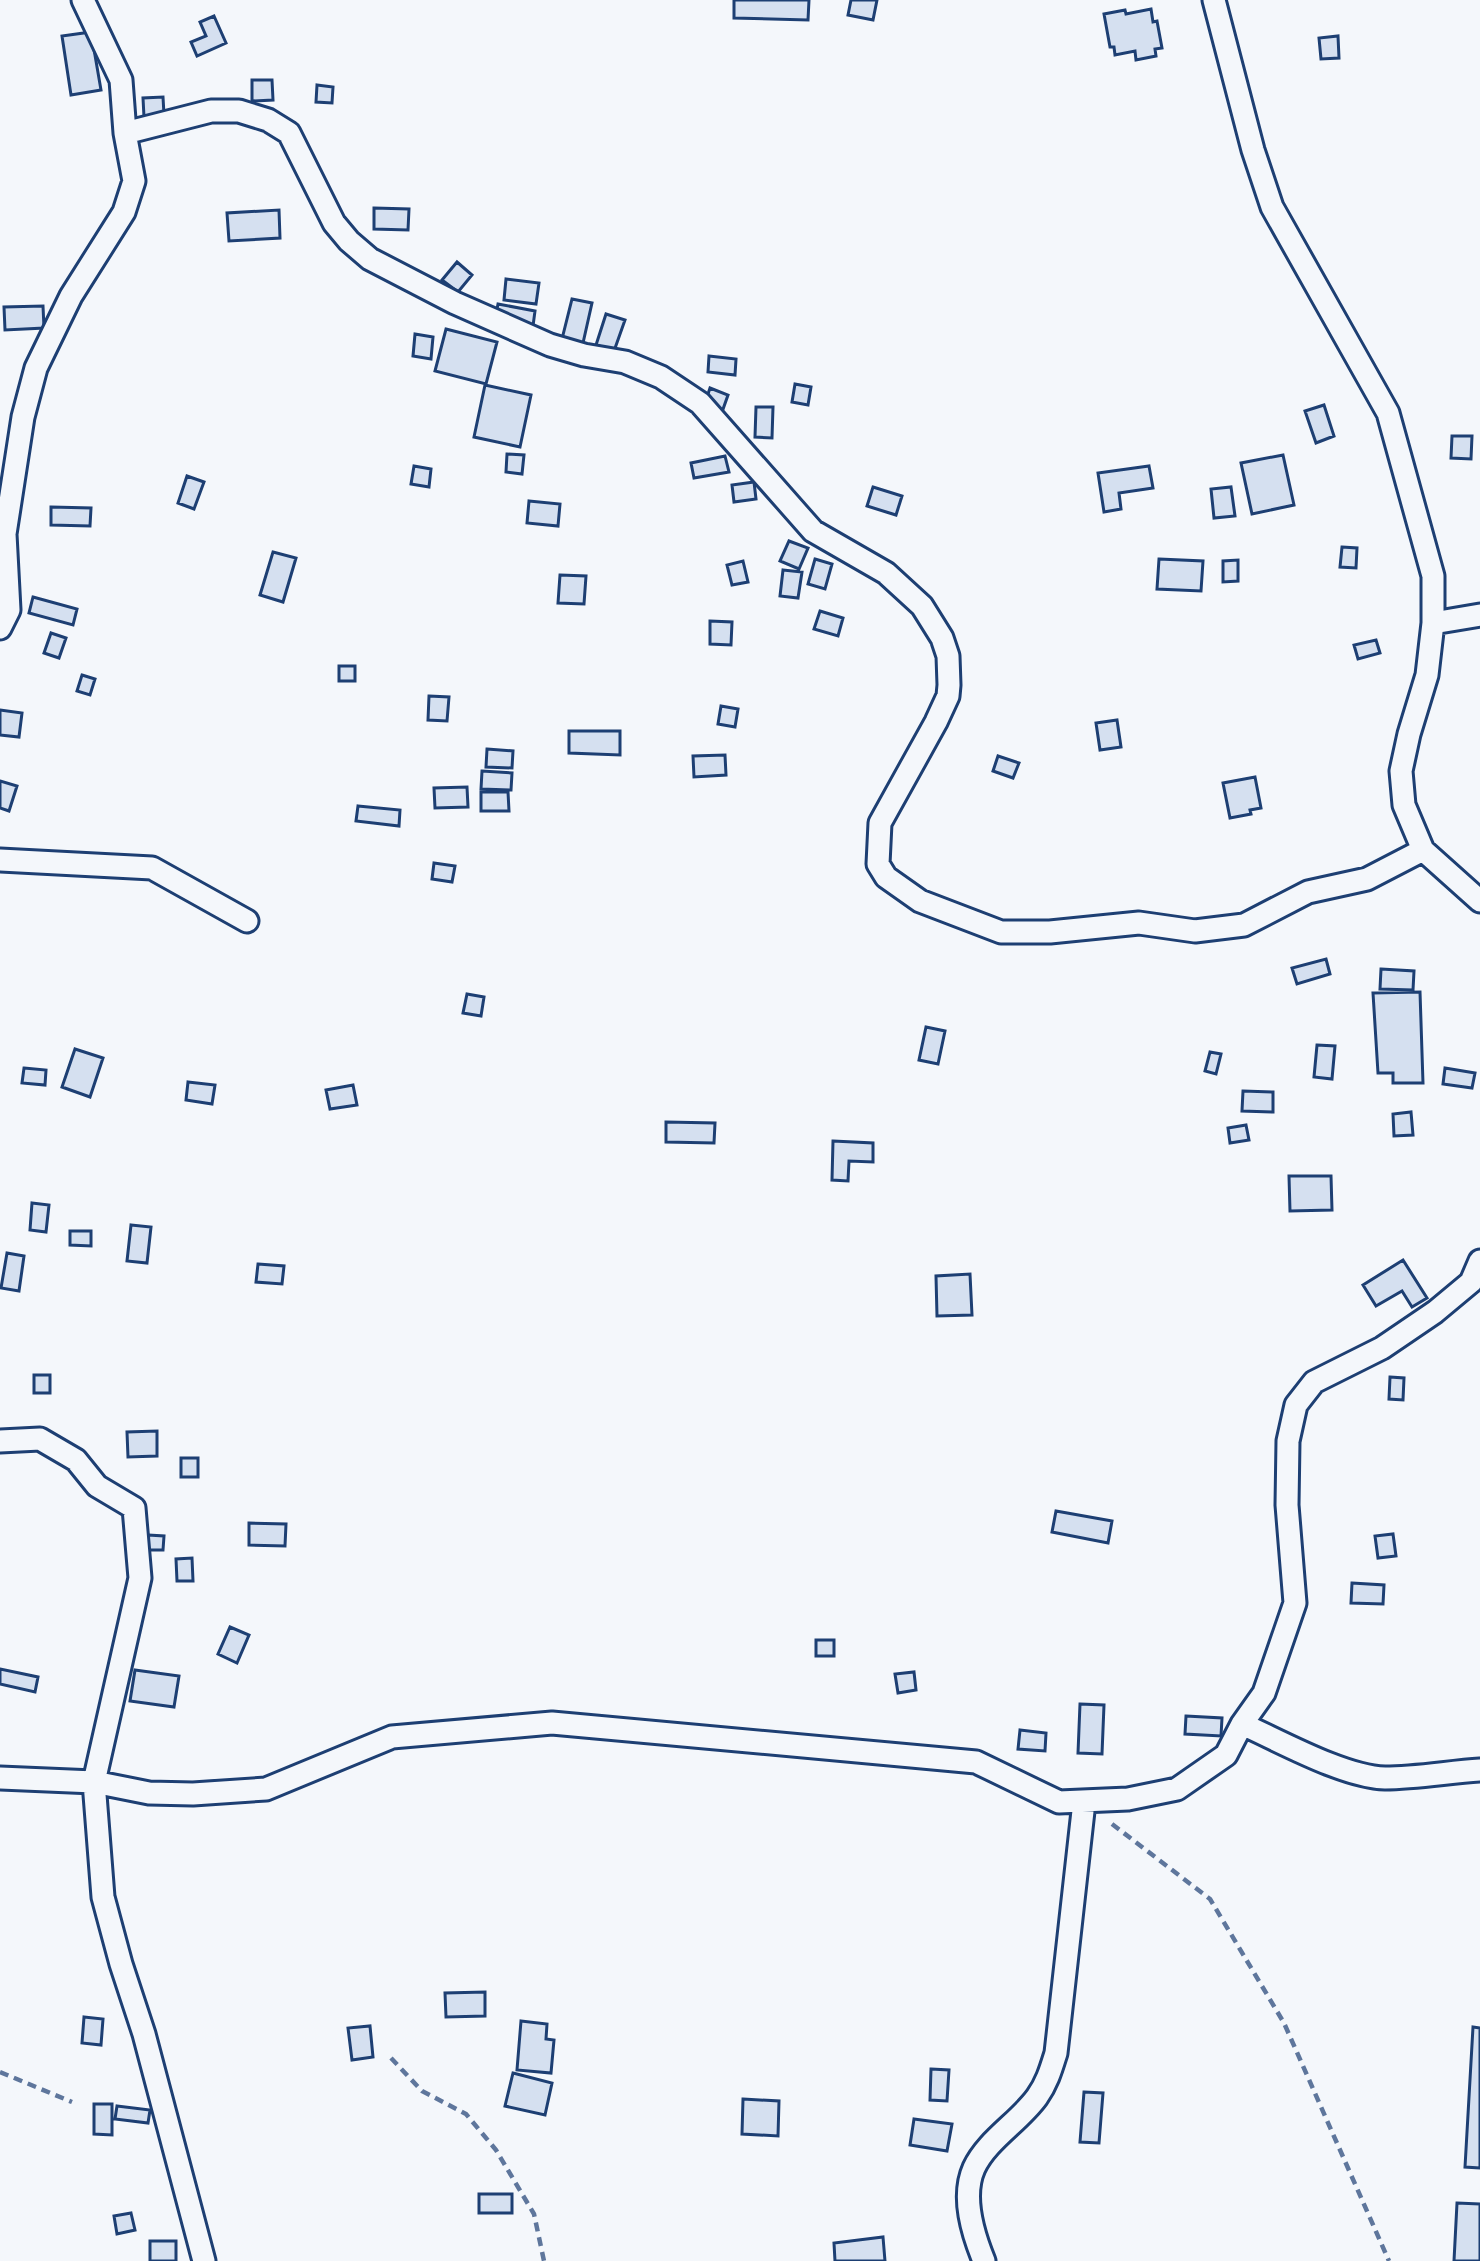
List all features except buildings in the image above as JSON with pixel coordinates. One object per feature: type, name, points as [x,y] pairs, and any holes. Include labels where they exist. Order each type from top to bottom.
[{"type":"street","points":[[0,628],[9,610],[5,534],[36,368],[71,296],[124,212],[134,181],[121,80],[83,0]]},
{"type":"street","points":[[1214,0],[1252,150],[1272,207],[1388,413],[1433,576],[1427,676],[1401,771],[1404,805],[1423,850],[1480,901]]},
{"type":"street","points":[[125,133],[211,111],[239,111],[268,120],[289,133],[334,223],[370,260],[550,345],[625,362],[661,377],[700,403],[813,531],[886,573],[922,606],[948,656],[948,696],[880,823],[878,838],[878,864],[886,878],[920,901],[1001,932],[1139,923],[1195,931],[1244,925],[1307,892],[1366,879],[1423,850]]},
{"type":"street","points":[[1433,623],[1480,615]]},
{"type":"street","points":[[0,860],[152,868],[248,921]]},
{"type":"street","points":[[0,1778],[94,1782],[149,1793],[266,1789],[392,1737],[551,1723],[976,1762],[1060,1802],[1128,1799],[1177,1789],[1226,1755],[1264,1693],[1295,1603],[1287,1505],[1288,1441],[1296,1405],[1314,1382],[1382,1348],[1435,1312],[1472,1282],[1480,1261]]},
{"type":"street","points":[[0,1441],[40,1439],[76,1460],[97,1486],[134,1508],[140,1578],[94,1782],[103,1897],[204,2261]]},
{"type":"street","points":[[1242,1724],[1369,1776],[1480,1770]]},
{"type":"street","points":[[984,2261],[968,2201],[974,2169],[1035,2100],[1056,2053],[1084,1802]]},
{"type":"path","points":[[1084,1802],[1210,1899],[1284,2023],[1390,2261]]},
{"type":"path","points":[[391,2058],[422,2091],[466,2114],[496,2150],[533,2214],[544,2261]]},
{"type":"path","points":[[0,2072],[72,2102]]}]
